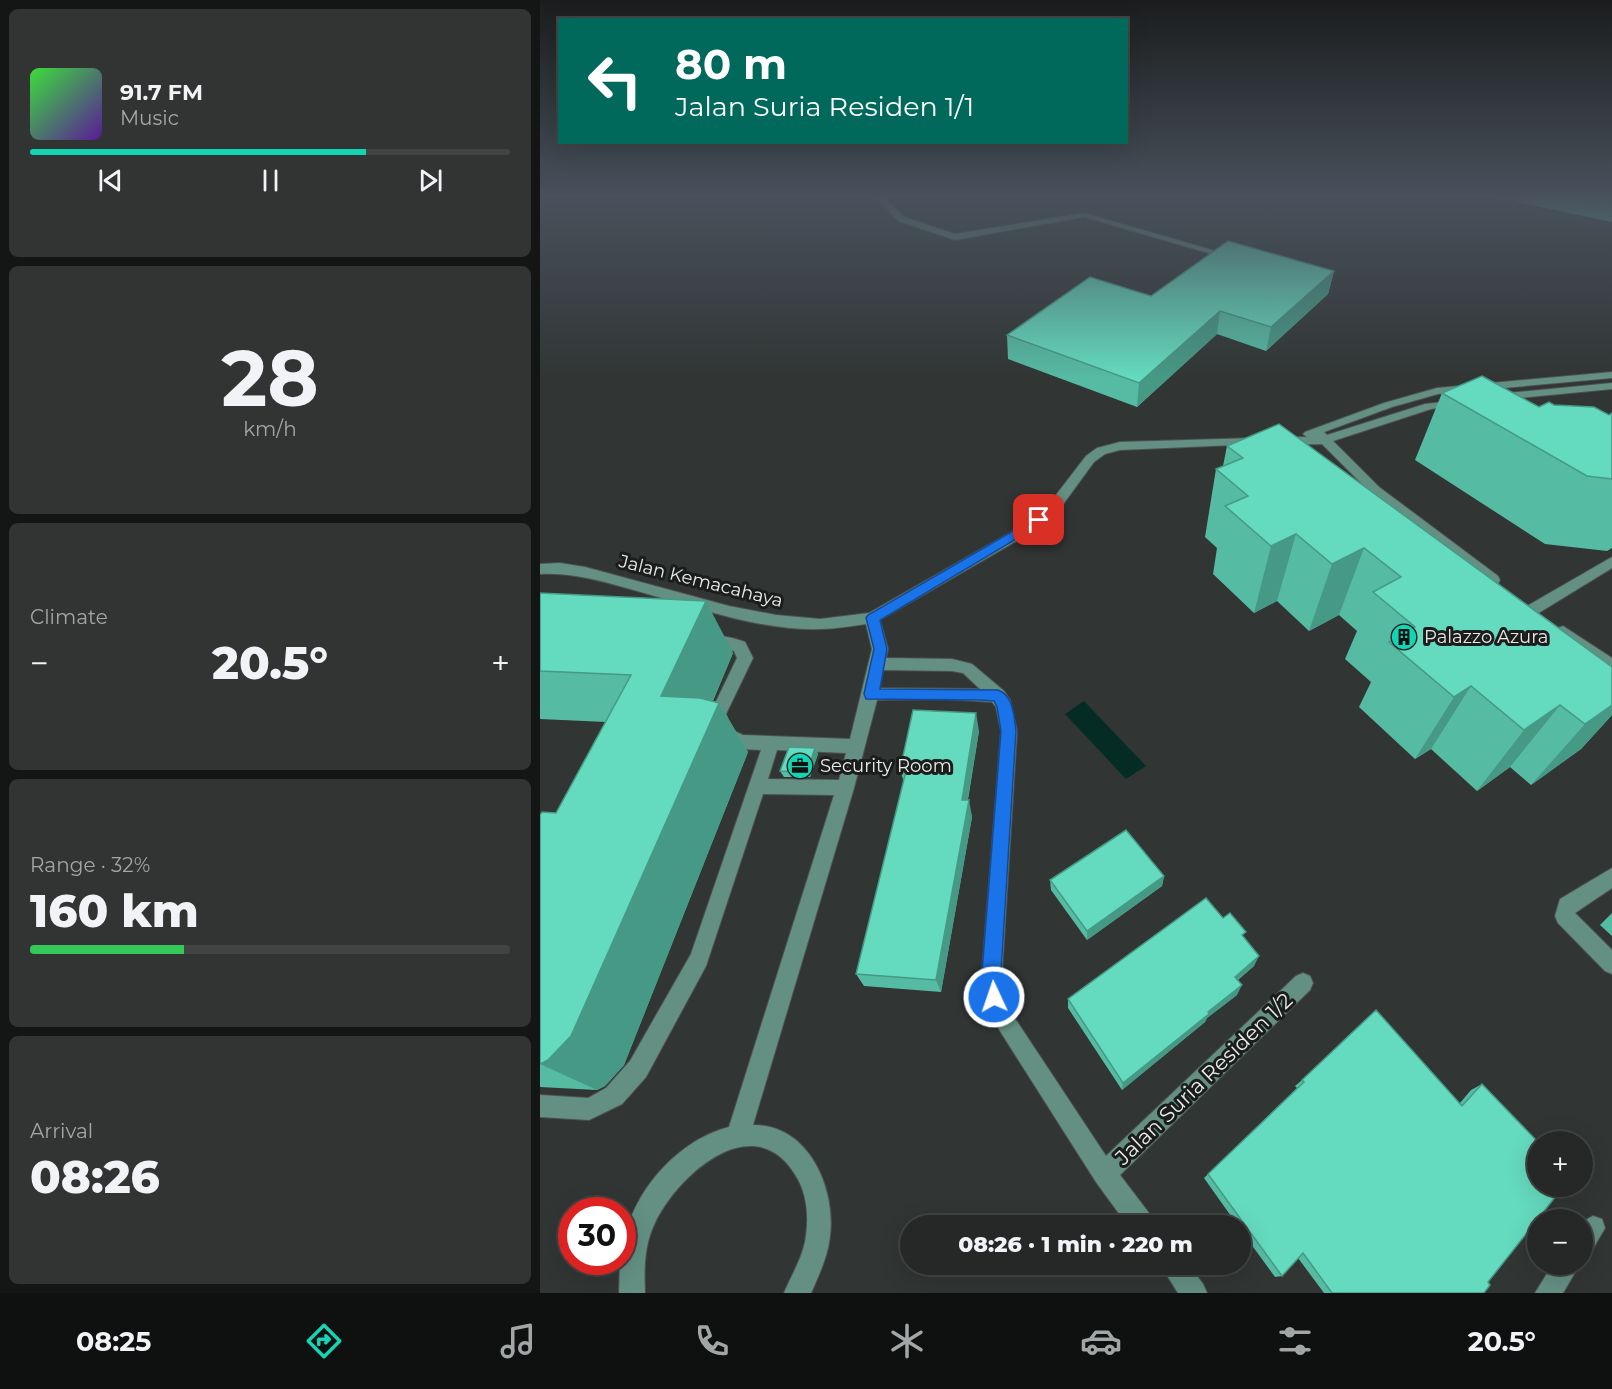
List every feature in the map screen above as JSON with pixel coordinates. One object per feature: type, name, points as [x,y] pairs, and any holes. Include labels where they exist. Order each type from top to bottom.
[{"type":"street","points":[[1232,257],[1238,259]]},
{"type":"street","points":[[1299,440],[1314,430],[1437,391],[1612,375]]},
{"type":"street","name":"Jalan Kemacahaya","points":[[540,569],[560,567],[585,572],[729,611],[776,620],[820,624],[872,618],[1027,529],[1051,511],[1090,459],[1101,451],[1120,446],[1325,440],[1429,406],[1518,394],[1612,386]]},
{"type":"street","points":[[1314,430],[1375,490],[1504,589]]},
{"type":"street","points":[[1612,562],[1536,613],[1612,666]]},
{"type":"street","points":[[738,1136],[872,694],[880,649],[872,618]]},
{"type":"street","points":[[693,639],[740,646],[746,658],[718,714],[725,735],[742,742],[857,746]]},
{"type":"street","points":[[879,664],[952,665],[967,668],[981,678],[1004,705],[1009,731],[992,972],[994,997],[1007,1024],[1104,1174],[1135,1215]]},
{"type":"street","points":[[872,694],[944,693],[998,696]]},
{"type":"street","points":[[540,1106],[589,1109],[614,1096],[638,1069],[699,959],[771,744]]},
{"type":"street","points":[[758,786],[845,788]]},
{"type":"street","points":[[1612,877],[1567,906],[1565,916],[1612,964]]},
{"type":"street","name":"Jalan Suria Residen 1/2","points":[[1104,1174],[1303,983]]},
{"type":"street","points":[[632,1293],[631,1272],[639,1233],[656,1198],[680,1167],[709,1146],[738,1136],[766,1136],[789,1147],[807,1167],[817,1194],[819,1228],[812,1265],[797,1293]]},
{"type":"street","points":[[1180,1275],[1194,1293]]},
{"type":"street","points":[[1548,1293],[1560,1275]]},
{"type":"shaded area","points":[[1084,701],[1146,766],[1126,779],[1065,714]]},
{"type":"building","points":[[1205,257],[1286,257],[1334,271],[1271,327],[1220,311],[1139,383],[1007,335],[1090,277],[1151,296]]},
{"type":"building","points":[[1482,376],[1539,407],[1549,402],[1554,405],[1594,407],[1609,415],[1612,413],[1612,479],[1587,476],[1442,393]]},
{"type":"building","points":[[1279,424],[1612,667],[1612,705],[1585,724],[1560,705],[1524,730],[1471,686],[1454,697],[1389,642],[1415,627],[1373,592],[1401,577],[1364,548],[1332,564],[1296,534],[1271,546],[1225,506],[1248,496],[1216,469],[1243,458],[1227,446]]},
{"type":"building","points":[[540,593],[706,601],[661,696],[700,698],[719,703],[571,1036],[548,1060],[540,1064],[540,815],[542,812],[556,813],[631,675],[540,671]]},
{"type":"building","points":[[913,710],[976,713],[962,800],[969,800],[936,980],[856,974],[906,771],[900,770]]},
{"type":"building","points":[[789,747],[815,748],[807,772],[780,771]]},
{"type":"building","points":[[1126,830],[1164,876],[1087,931],[1050,880]]},
{"type":"building","points":[[1206,898],[1223,918],[1230,913],[1246,932],[1242,935],[1259,956],[1235,977],[1242,985],[1123,1083],[1068,999]]},
{"type":"building","points":[[1376,1010],[1462,1106],[1482,1084],[1527,1131],[1527,1197],[1555,1197],[1546,1209],[1527,1209],[1527,1233],[1488,1282],[1490,1285],[1484,1293],[1332,1293],[1303,1253],[1282,1276],[1251,1233],[1251,1215],[1238,1215],[1208,1174],[1304,1082],[1302,1080]]},
{"type":"place","name":"Palazzo Azura","points":[[1404,637]]},
{"type":"place","name":"Security Room","points":[[800,766]]},
{"type":"route","points":[[994,997],[992,972],[1009,731],[1004,705],[998,696],[979,694],[872,694],[880,649],[872,618],[1039,520]]}]
